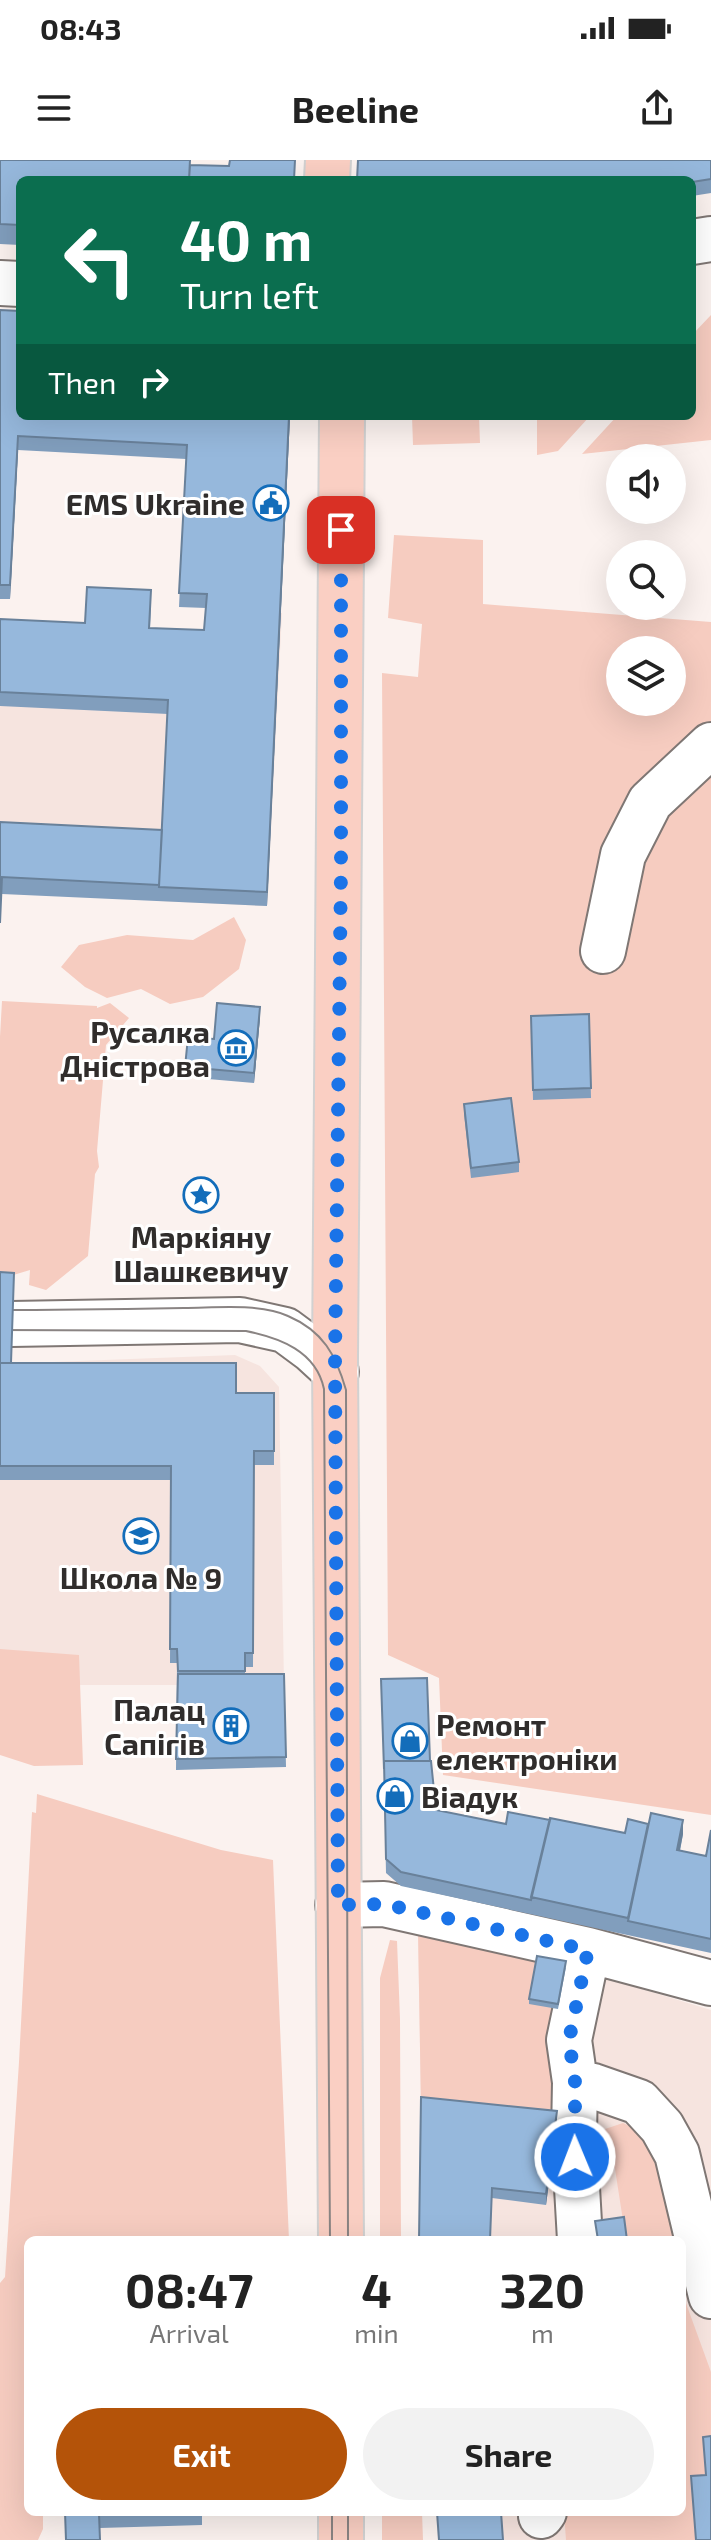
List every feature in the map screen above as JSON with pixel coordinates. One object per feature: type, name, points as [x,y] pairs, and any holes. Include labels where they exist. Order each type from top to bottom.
[{"type":"main road","points":[[341,2236],[336,1372],[342,420]]},
{"type":"main road","points":[[341,2516],[341,2540]]},
{"type":"street","points":[[603,951],[623,855],[650,802],[711,745]]},
{"type":"street","points":[[11,1324],[240,1320],[285,1330],[336,1372]]},
{"type":"street","points":[[338,1905],[384,1904],[588,1950],[711,1983]]},
{"type":"street","points":[[580,2236],[574,2135],[575,2082],[569,2040],[588,1950]]},
{"type":"street","points":[[575,2082],[639,2102],[662,2127],[677,2154],[711,2296]]},
{"type":"street","points":[[668,2137],[711,2154]]},
{"type":"shaded area","points":[[711,315],[711,440],[674,444],[606,444],[606,451],[582,454],[613,420],[696,420],[696,331]]},
{"type":"shaded area","points":[[412,420],[479,420],[480,443],[413,445]]},
{"type":"shaded area","points":[[537,420],[586,420],[558,451],[537,455]]},
{"type":"shaded area","points":[[394,535],[483,540],[483,604],[606,614],[606,620],[711,622],[711,1815],[443,1775],[439,1678],[388,1655],[382,673],[418,677],[422,624],[388,618]]},
{"type":"shaded area","points":[[151,604],[149,642],[204,644],[207,609],[282,613],[267,906],[159,901],[0,838],[0,633],[85,637]]},
{"type":"shaded area","points":[[234,917],[246,940],[239,969],[203,997],[170,1004],[141,989],[107,998],[85,987],[61,967],[79,945],[127,935],[193,940]]},
{"type":"shaded area","points":[[2,1001],[97,1008],[110,1003],[129,1018],[106,1045],[97,1151],[99,1167],[95,1174],[88,1256],[46,1290],[29,1285],[30,1270],[0,1279]]},
{"type":"shaded area","name":"Школа № 9","points":[[235,1355],[260,1366],[279,1387],[284,1685],[0,1685],[0,1364]]},
{"type":"shaded area","points":[[0,1649],[79,1655],[83,1765],[34,1766],[0,1755]]},
{"type":"shaded area","points":[[37,1794],[221,1850],[273,1860],[289,2236],[24,2236],[24,2516],[43,2516],[43,2529],[38,2540],[0,2540],[0,2283],[5,2277],[32,1812],[36,1813]]},
{"type":"shaded area","points":[[418,1930],[583,1971],[711,2010],[711,2540],[438,2540],[436,2516],[686,2516],[686,2236],[419,2236]]},
{"type":"shaded area","points":[[418,1930],[537,1962],[558,2009],[557,2122],[421,2108]]},
{"type":"shaded area","points":[[390,1940],[397,1941],[401,2236],[380,2236],[380,1978]]},
{"type":"shaded area","points":[[623,2123],[640,2131],[653,2147],[676,2236],[625,2236],[615,2169],[610,2158],[600,2158],[594,2154],[605,2129]]},
{"type":"shaded area","points":[[686,2303],[711,2372],[711,2442],[703,2443],[706,2481],[691,2482],[696,2540],[566,2540],[564,2516],[686,2516]]},
{"type":"shaded area","points":[[382,2516],[422,2516],[423,2540],[382,2540]]},
{"type":"building","points":[[0,160],[190,160],[189,176],[16,176],[16,225],[0,224]]},
{"type":"building","points":[[230,160],[295,160],[294,176],[189,176],[190,165],[229,166]]},
{"type":"building","points":[[358,160],[711,160],[711,179],[696,181],[696,176],[357,176]]},
{"type":"building","points":[[0,310],[16,311],[16,420],[289,420],[267,892],[159,887],[168,700],[0,692],[0,619],[85,623],[87,587],[151,590],[149,628],[204,630],[207,594],[179,593],[187,445],[18,436],[10,585],[0,585]]},
{"type":"building","points":[[0,822],[162,830],[159,885],[2,877],[0,923]]},
{"type":"building","name":"Русалка Дністрова","points":[[217,1003],[260,1007],[254,1073],[185,1067],[188,1037],[214,1039]]},
{"type":"building","points":[[589,1014],[591,1088],[533,1090],[531,1016]]},
{"type":"building","points":[[511,1098],[519,1162],[471,1168],[464,1104]]},
{"type":"building","points":[[0,1272],[14,1273],[11,1363],[0,1363]]},
{"type":"building","points":[[0,1363],[236,1363],[236,1393],[274,1393],[274,1451],[254,1451],[253,1653],[245,1653],[245,1671],[178,1671],[177,1649],[170,1649],[171,1466],[0,1466]]},
{"type":"building","name":"Палац Сапігів","points":[[178,1674],[284,1674],[286,1757],[176,1759]]},
{"type":"building","points":[[427,1678],[430,1761],[384,1761],[384,1769],[381,1679]]},
{"type":"building","points":[[384,1761],[431,1761],[436,1810],[506,1824],[508,1812],[550,1820],[531,1900],[401,1872],[386,1859]]},
{"type":"building","points":[[651,1813],[683,1820],[677,1850],[706,1856],[711,1830],[711,1939],[628,1921]]},
{"type":"building","points":[[550,1818],[625,1833],[628,1819],[648,1824],[628,1918],[531,1897]]},
{"type":"building","points":[[537,1956],[566,1961],[558,2004],[529,1999]]},
{"type":"building","points":[[421,2097],[557,2111],[546,2194],[492,2188],[490,2236],[419,2236]]},
{"type":"building","points":[[624,2217],[626,2236],[597,2236],[595,2221]]},
{"type":"building","points":[[711,2436],[711,2540],[696,2540],[691,2476],[706,2475],[703,2437]]},
{"type":"building","points":[[65,2516],[99,2516],[100,2540],[66,2540]]},
{"type":"building","points":[[437,2516],[501,2516],[503,2540],[439,2540]]},
{"type":"tram line","points":[[0,1310],[264,1309],[288,1316],[310,1329],[326,1346],[342,1377],[346,1390],[348,2236]]},
{"type":"tram line","points":[[0,1330],[246,1331],[295,1348],[320,1376],[324,1389],[330,2236]]},
{"type":"tram line","points":[[332,2516],[332,2540]]},
{"type":"tram line","points":[[348,2516],[348,2540]]},
{"type":"place","name":"EMS Ukraine","points":[[271,503]]},
{"type":"place","name":"Русалка Дністрова","points":[[236,1048]]},
{"type":"place","name":"Маркіяну Шашкевичу","points":[[201,1195]]},
{"type":"place","name":"Школа № 9","points":[[141,1536]]},
{"type":"place","name":"Палац Сапігів","points":[[231,1726]]},
{"type":"place","name":"Ремонт електроніки","points":[[410,1741]]},
{"type":"place","name":"Віадук","points":[[395,1796]]},
{"type":"route","points":[[341,530],[341,870],[335,1359],[338,1905],[384,1904],[588,1950],[569,2040],[575,2082],[575,2157]]}]
